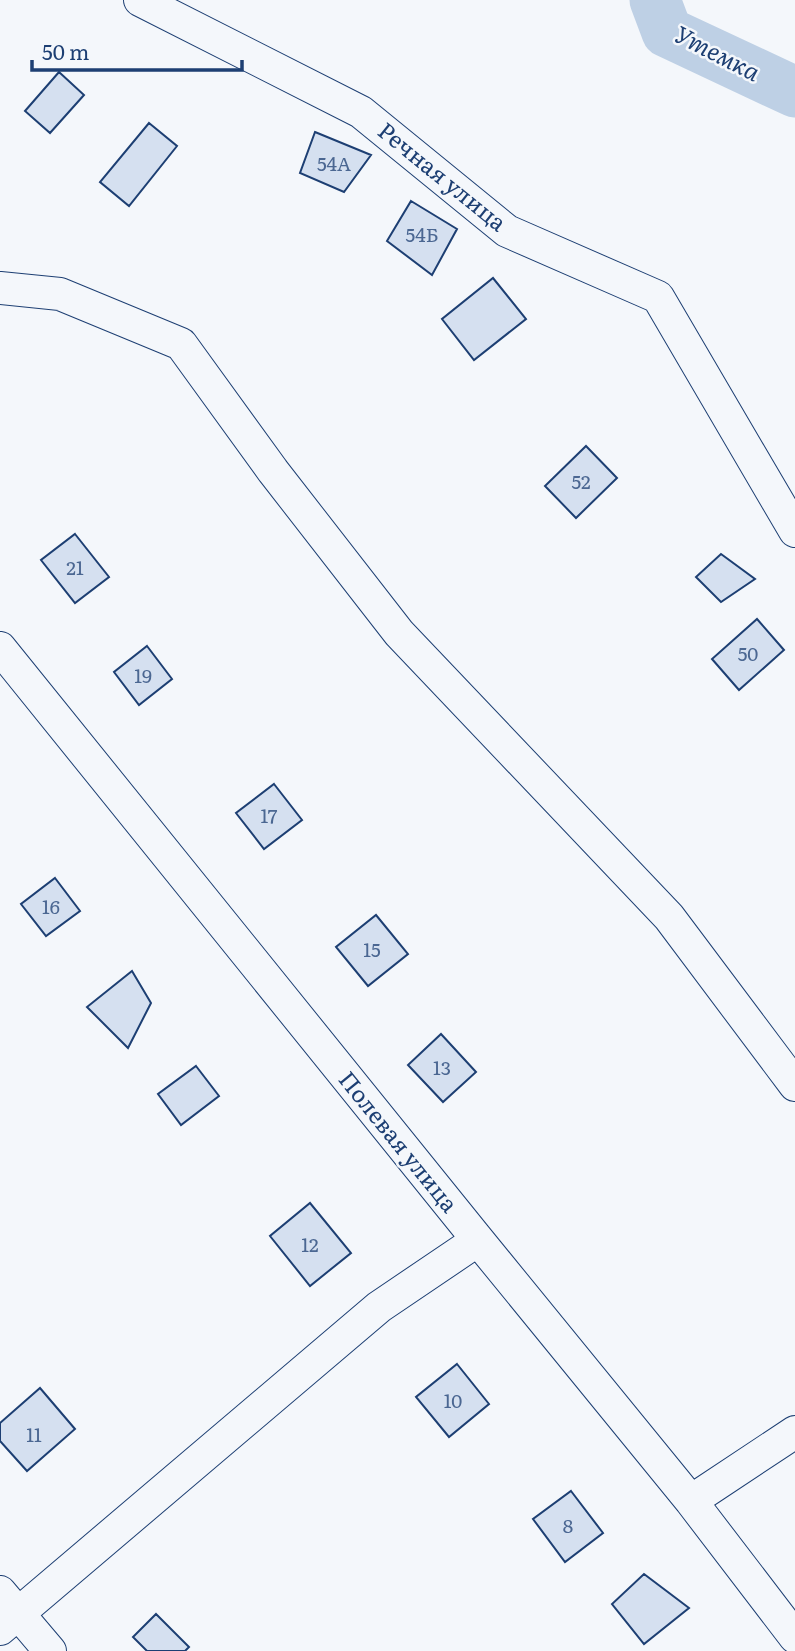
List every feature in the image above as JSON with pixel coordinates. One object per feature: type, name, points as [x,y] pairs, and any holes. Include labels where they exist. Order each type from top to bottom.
[{"type":"street","name":"Речная улица","points":[[140,0],[360,112],[507,232],[658,297],[795,531]]},
{"type":"street","points":[[0,288],[60,294],[181,344],[273,471],[399,633],[669,917],[795,1085]]},
{"type":"street","name":"Полевая улица","points":[[0,648],[691,1501],[795,1637]]},
{"type":"street","points":[[50,1651],[6,1611],[379,1307],[478,1240]]},
{"type":"street","points":[[691,1501],[795,1432]]},
{"type":"building","points":[[59,72],[84,95],[50,133],[25,111]]},
{"type":"building","points":[[149,123],[177,146],[129,206],[100,182]]},
{"type":"building","points":[[315,132],[371,155],[344,192],[300,173]]},
{"type":"building","points":[[411,201],[457,229],[432,275],[387,241]]},
{"type":"building","points":[[493,278],[526,319],[474,360],[442,319]]},
{"type":"building","points":[[586,446],[617,478],[576,518],[545,486]]},
{"type":"building","points":[[75,534],[109,577],[75,603],[41,560]]},
{"type":"building","points":[[721,554],[755,579],[721,602],[696,577]]},
{"type":"building","points":[[757,619],[784,650],[739,690],[712,659]]},
{"type":"building","points":[[147,646],[172,679],[139,705],[114,672]]},
{"type":"building","points":[[274,784],[302,820],[264,849],[236,813]]},
{"type":"building","points":[[55,878],[80,911],[46,936],[21,904]]},
{"type":"building","points":[[376,915],[408,954],[368,986],[336,947]]},
{"type":"building","points":[[132,971],[151,1003],[128,1048],[87,1007]]},
{"type":"building","points":[[441,1034],[476,1072],[443,1102],[408,1065]]},
{"type":"building","points":[[196,1066],[219,1096],[181,1125],[158,1094]]},
{"type":"building","points":[[310,1203],[351,1253],[310,1286],[270,1236]]},
{"type":"building","points":[[457,1364],[489,1404],[449,1437],[416,1397]]},
{"type":"building","points":[[40,1388],[75,1429],[27,1471],[0,1441],[0,1423]]},
{"type":"building","points":[[571,1491],[603,1533],[565,1562],[533,1519]]},
{"type":"building","points":[[644,1574],[689,1608],[644,1644],[612,1604]]},
{"type":"building","points":[[156,1614],[189,1647],[185,1651],[147,1651],[133,1637]]},
{"type":"waterway","name":"Утемка","points":[[655,0],[667,32],[795,92]]}]
